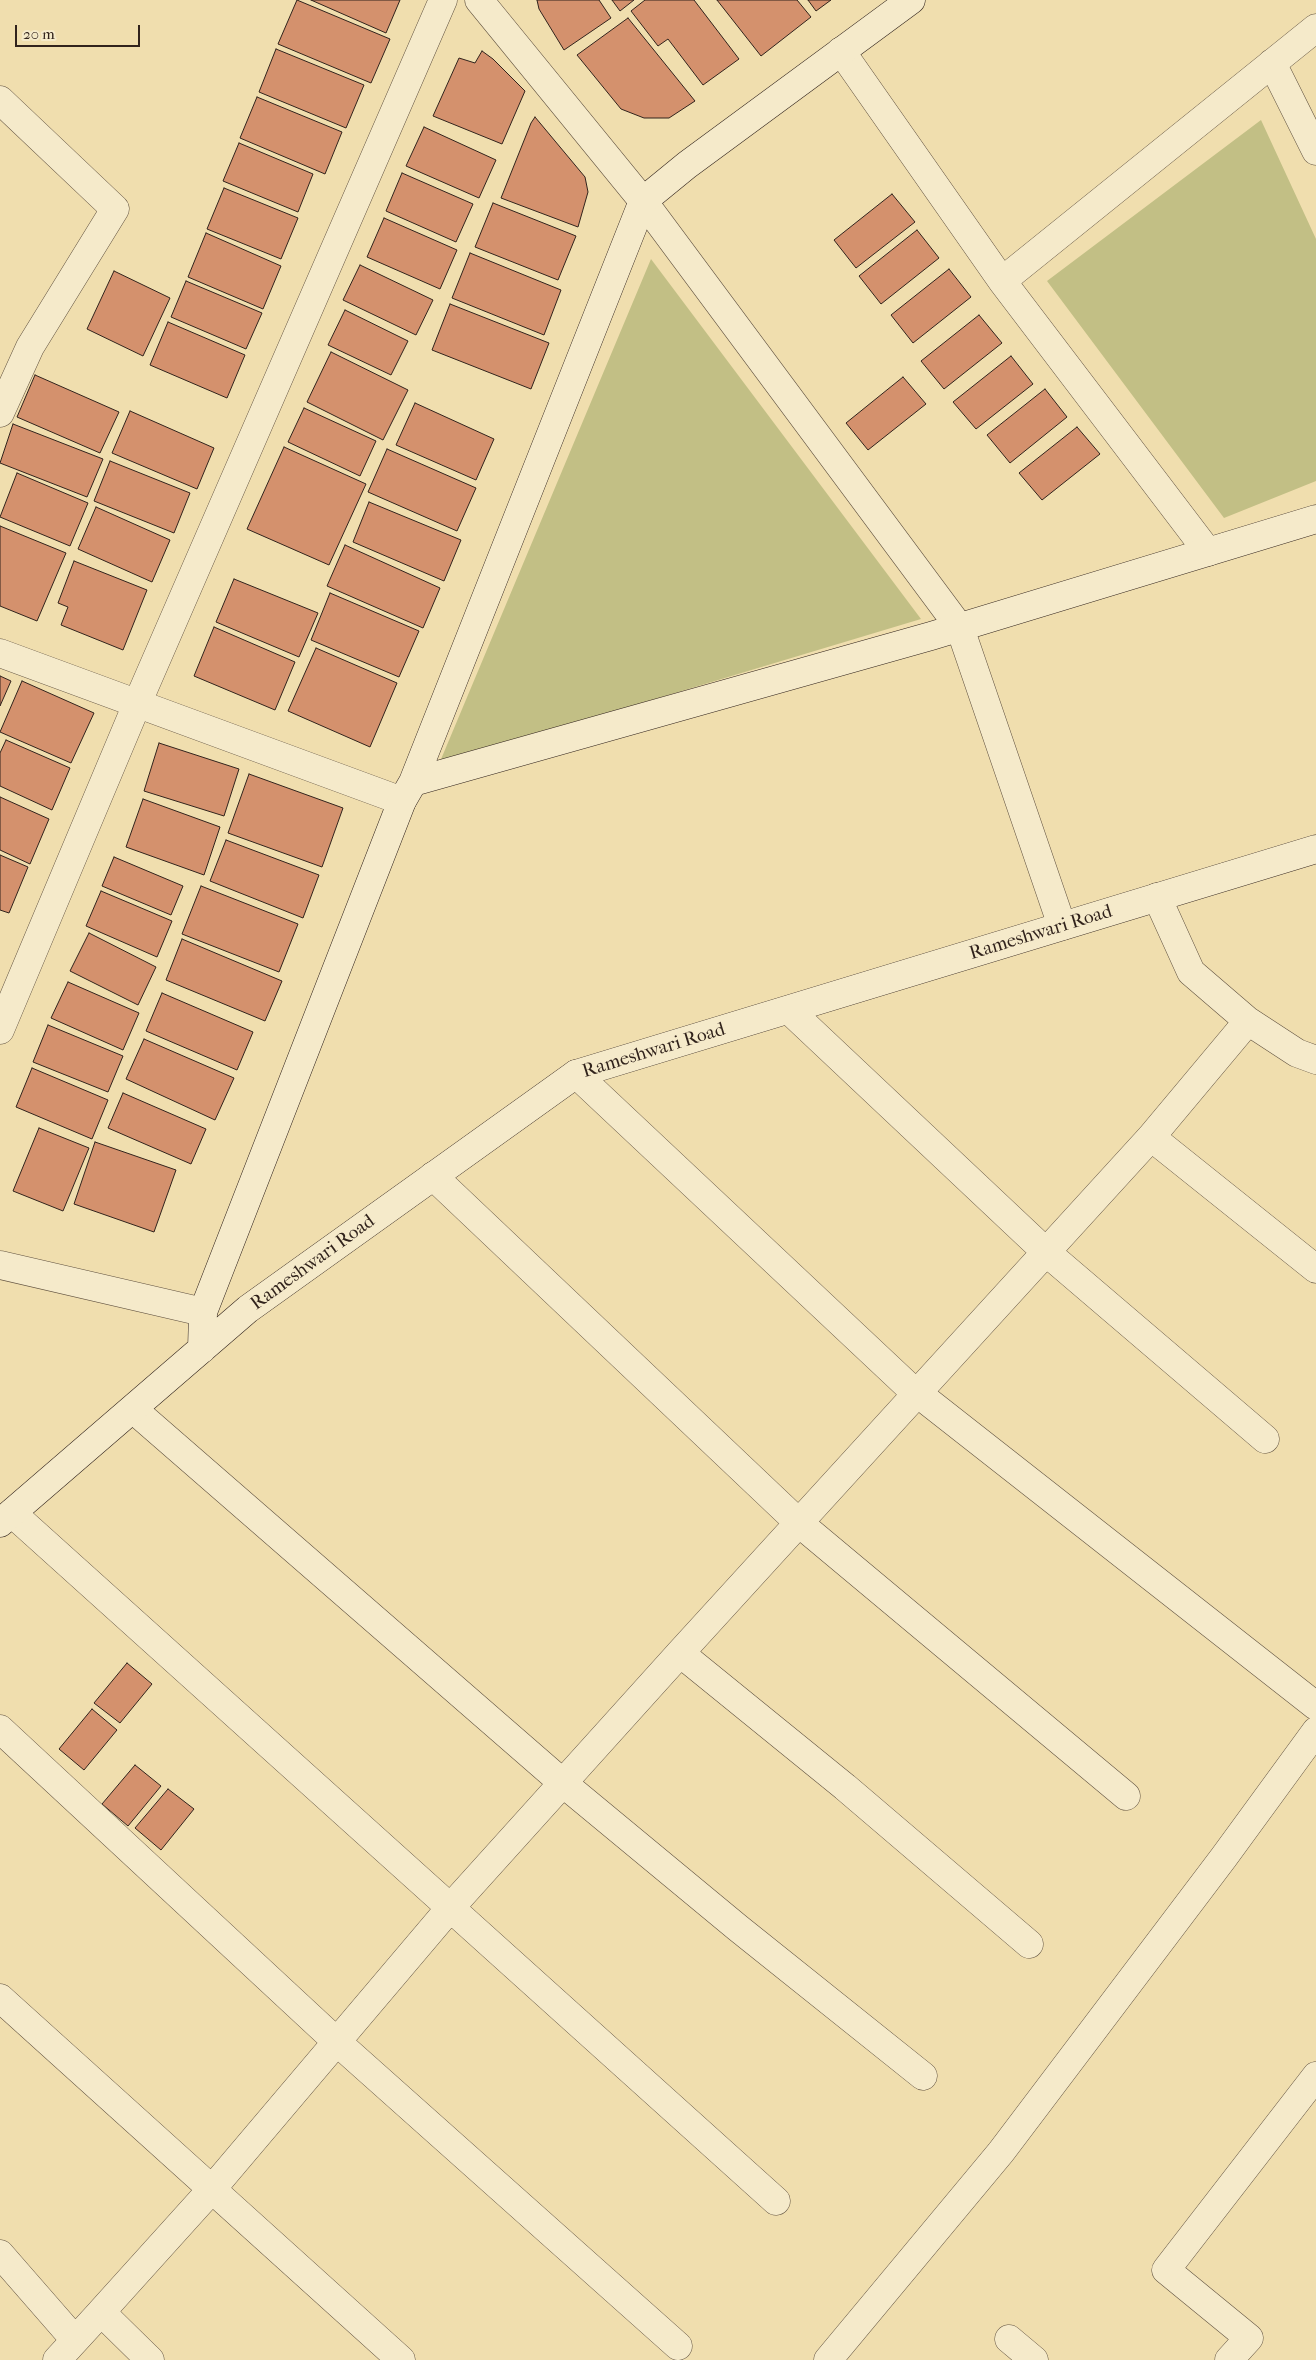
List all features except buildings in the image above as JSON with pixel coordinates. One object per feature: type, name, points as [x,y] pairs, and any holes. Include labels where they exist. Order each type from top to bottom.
[{"type":"street","points":[[0,1030],[137,704],[443,0]]},
{"type":"street","points":[[480,0],[643,202],[960,628],[1062,926]]},
{"type":"street","points":[[202,1349],[203,1312],[407,791],[643,202],[687,165],[911,0]]},
{"type":"street","points":[[1002,281],[1316,28]]},
{"type":"street","points":[[841,51],[1002,281],[1208,552]]},
{"type":"street","points":[[1272,63],[1316,152]]},
{"type":"street","points":[[0,100],[115,209],[30,347],[0,413]]},
{"type":"street","points":[[0,653],[137,704],[407,791],[960,628],[1316,519]]},
{"type":"street","name":"Rameshwari Road","points":[[6,1518],[134,1410],[248,1309],[576,1074],[1316,849]]},
{"type":"street","points":[[1157,897],[1191,972],[1248,1021],[1297,1053],[1316,1060]]},
{"type":"street","points":[[789,1010],[1046,1252],[1265,1439]]},
{"type":"street","points":[[57,2360],[212,2189],[450,1908],[564,1784],[680,1652],[918,1394],[1151,1137],[1248,1021]]},
{"type":"street","points":[[576,1074],[918,1394],[1316,1706]]},
{"type":"street","points":[[1151,1137],[1316,1269]]},
{"type":"street","points":[[433,1176],[799,1524],[1126,1796]]},
{"type":"street","points":[[0,1265],[203,1312]]},
{"type":"street","points":[[134,1410],[564,1784],[738,1928],[923,2076]]},
{"type":"street","points":[[6,1518],[450,1908],[776,2201]]},
{"type":"street","points":[[680,1652],[845,1787],[1029,1944]]},
{"type":"street","points":[[0,1729],[337,2042],[678,2346]]},
{"type":"street","points":[[828,2360],[1001,2152],[1224,1857],[1316,1731]]},
{"type":"street","points":[[0,1998],[401,2360]]},
{"type":"street","points":[[1229,2360],[1249,2338],[1166,2270],[1316,2076]]},
{"type":"street","points":[[0,2254],[75,2340]]},
{"type":"street","points":[[101,2312],[150,2360]]},
{"type":"street","points":[[1009,2339],[1034,2360]]},
{"type":"shaded area","points":[[1261,120],[1316,239],[1316,481],[1224,518],[1047,281]]},
{"type":"shaded area","points":[[651,259],[921,619],[439,764]]}]
